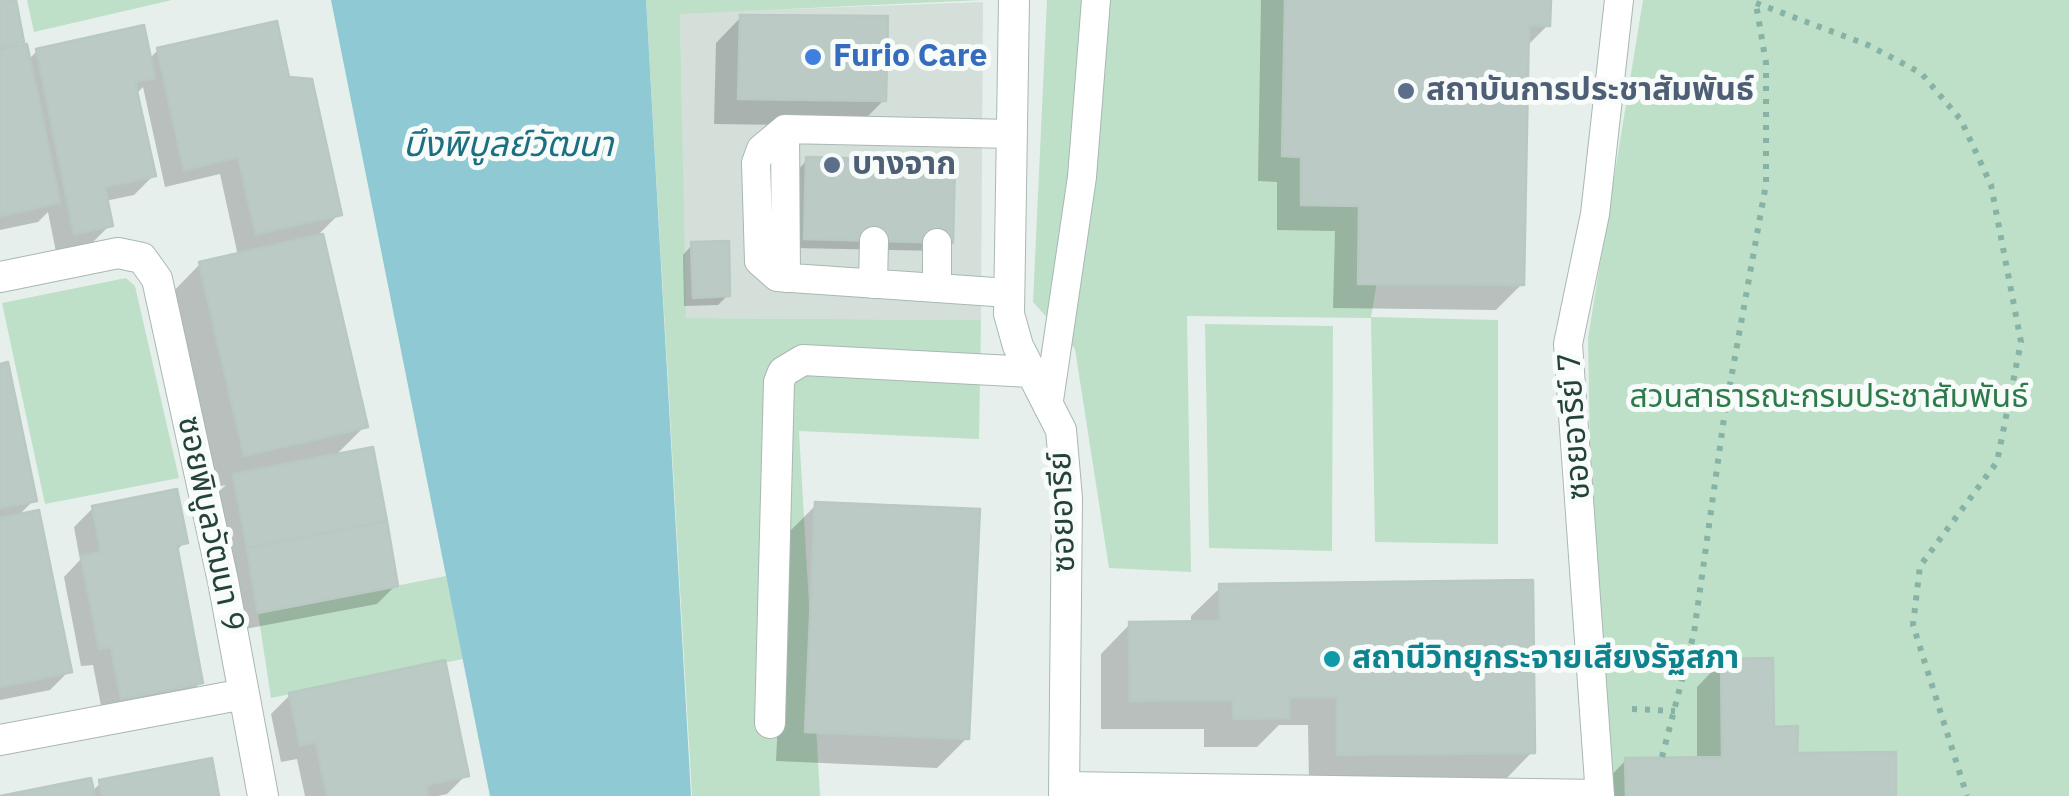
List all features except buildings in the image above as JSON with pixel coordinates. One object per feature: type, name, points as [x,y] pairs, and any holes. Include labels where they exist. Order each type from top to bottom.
[{"type":"street","name":"ซอยอารีย์","points":[[1014,0],[1010,314],[1018,346],[1060,430],[1067,498],[1064,791]]},
{"type":"street","name":"ซอยพิบูลวัฒนา 9","points":[[0,277],[118,253],[142,258],[157,279],[262,796]]},
{"type":"street","points":[[770,723],[779,382],[783,372],[804,360],[1031,372]]},
{"type":"street","points":[[0,740],[244,694]]},
{"type":"lane","points":[[1048,407],[1082,177],[1096,0]]},
{"type":"lane","name":"ซอยอารีย์ 7","points":[[1600,795],[1568,344],[1594,214],[1620,0]]},
{"type":"lane","points":[[1009,293],[777,277],[760,262],[756,163],[762,149],[785,130],[876,145],[938,132],[1012,134]]},
{"type":"lane","points":[[938,132],[938,161]]},
{"type":"lane","points":[[874,241],[874,284]]},
{"type":"lane","points":[[937,243],[937,288]]},
{"type":"lane","points":[[1064,791],[1600,795]]},
{"type":"path","points":[[1662,757],[1694,633],[1724,418],[1766,184],[1766,63],[1755,2]]},
{"type":"path","points":[[1755,2],[1868,46],[1921,74],[1961,120],[1990,185],[2020,342],[1997,462],[1920,566],[1913,624],[1967,796]]},
{"type":"shaded area","name":"บางจาก","points":[[983,2],[981,320],[685,318],[680,13]]},
{"type":"green space","points":[[27,0],[172,0],[34,32]]},
{"type":"green space","points":[[646,0],[983,0],[680,14],[686,318],[981,320],[979,439],[799,431],[820,796],[692,796]]},
{"type":"green space","points":[[1047,0],[1425,0],[1371,317],[1498,320],[1498,544],[1375,542],[1371,318],[1187,316],[1191,572],[1109,568],[1075,349],[1033,302]]},
{"type":"green space","name":"สวนสาธารณะกรมประชาสัมพันธ์","points":[[1643,0],[2069,0],[2069,796],[1596,796],[1588,338]]},
{"type":"green space","points":[[126,278],[135,286],[179,478],[45,504],[2,303]]},
{"type":"green space","points":[[1205,324],[1333,326],[1332,551],[1209,548]]},
{"type":"green space","points":[[446,576],[463,659],[271,698],[258,613]]},
{"type":"water","name":"บึงพิบูลย์วัฒนา","points":[[331,0],[646,0],[691,796],[490,796]]},
{"type":"place","name":"Furio Care","points":[[813,57]]},
{"type":"place","name":"สถาบันการประชาสัมพันธ์","points":[[1406,91]]},
{"type":"place","name":"บางจาก","points":[[832,165]]},
{"type":"place","name":"สถานีวิทยุกระจายเสียงรัฐสภา","points":[[1332,659]]}]
